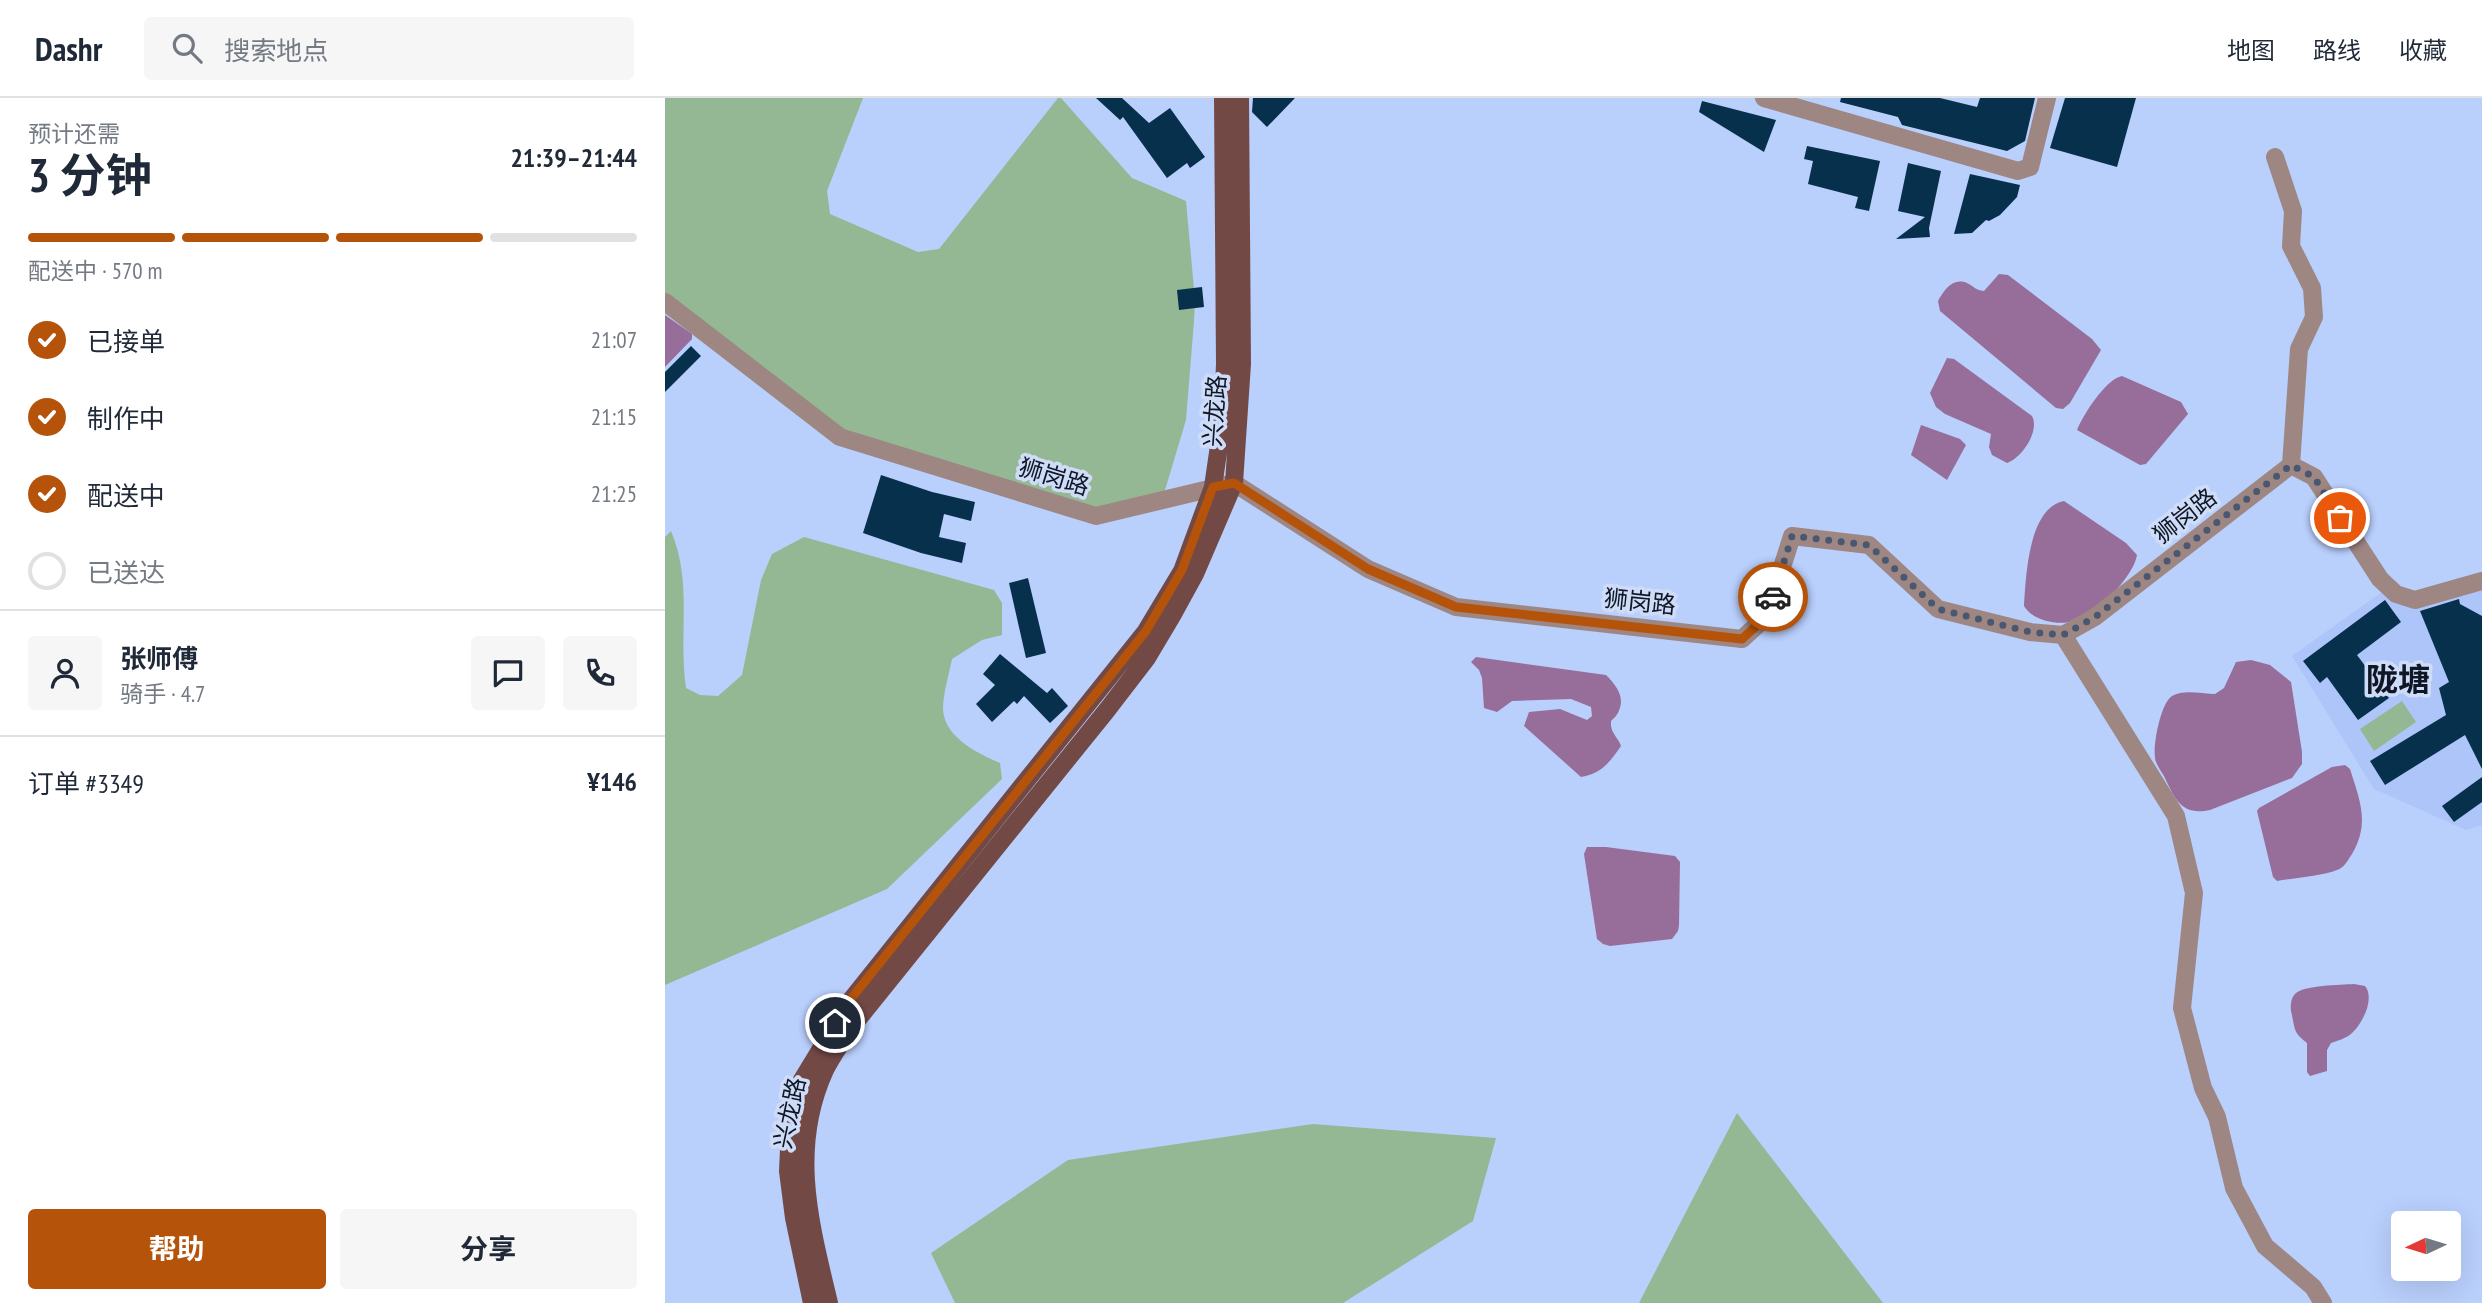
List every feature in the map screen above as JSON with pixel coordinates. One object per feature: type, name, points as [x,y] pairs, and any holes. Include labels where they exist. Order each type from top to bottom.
[{"type":"main road","name":"兴龙路","points":[[812,1303],[794,1218],[788,1171],[790,1129],[803,1080],[850,1000],[1146,631],[1182,570],[1213,487],[1223,418],[1225,363],[1223,98]]},
{"type":"main road","name":"兴龙路","points":[[829,1303],[806,1194],[804,1161],[814,1099],[826,1068],[854,1024],[1147,657],[1195,574],[1234,483],[1243,364],[1240,98]]},
{"type":"street","points":[[1772,99],[2018,171],[2030,167],[2047,98]]},
{"type":"street","points":[[2275,156],[2293,211],[2291,246],[2312,288],[2314,317],[2299,349],[2291,465],[2314,477],[2380,579],[2396,594],[2415,600],[2482,581]]},
{"type":"street","name":"狮岗路","points":[[665,302],[839,437],[1096,516],[1234,483],[1368,569],[1456,607],[1742,639],[1766,617],[1792,536],[1869,545],[1938,609],[2030,632],[2063,635],[2095,617],[2291,465]]},
{"type":"street","points":[[2063,635],[2176,816],[2194,893],[2182,1008],[2203,1088],[2217,1117],[2234,1188],[2265,1246],[2313,1287],[2323,1303]]},
{"type":"shaded area","points":[[1999,274],[2008,275],[2092,339],[2101,350],[2070,403],[2063,409],[2056,408],[1940,311],[1938,301],[1953,283],[1967,283],[1984,291]]},
{"type":"shaded area","points":[[665,315],[692,334],[692,339],[665,367]]},
{"type":"shaded area","points":[[1947,358],[1954,359],[2032,416],[2032,436],[2024,450],[2013,460],[2007,463],[1992,455],[1989,447],[1991,434],[1945,414],[1936,407],[1930,393]]},
{"type":"shaded area","points":[[2122,376],[2181,402],[2188,414],[2146,464],[2140,465],[2077,430],[2102,390]]},
{"type":"shaded area","points":[[1921,425],[1960,439],[1966,445],[1947,480],[1911,455]]},
{"type":"shaded area","points":[[2064,501],[2126,543],[2137,555],[2129,574],[2103,603],[2083,617],[2060,623],[2039,618],[2024,606],[2028,562],[2036,530],[2052,506]]},
{"type":"shaded area","points":[[2482,581],[2482,825],[2466,830],[2374,789],[2292,656],[2389,587],[2396,594]]},
{"type":"shaded area","points":[[1476,657],[1606,675],[1620,694],[1621,705],[1611,721],[1611,726],[1621,746],[1604,766],[1581,777],[1524,726],[1529,712],[1560,709],[1587,720],[1592,716],[1591,707],[1571,699],[1512,701],[1497,712],[1484,708],[1482,678],[1471,662]]},
{"type":"shaded area","points":[[2251,660],[2270,665],[2291,682],[2302,764],[2292,778],[2210,810],[2186,808],[2176,798],[2155,759],[2157,733],[2164,707],[2172,696],[2177,694],[2215,694],[2224,688],[2236,662]]},
{"type":"shaded area","points":[[2345,765],[2350,769],[2357,791],[2362,822],[2352,854],[2344,866],[2337,870],[2277,881],[2273,877],[2257,811],[2332,767]]},
{"type":"shaded area","points":[[1587,847],[1675,856],[1680,862],[1679,925],[1672,939],[1610,946],[1597,939],[1584,854]]},
{"type":"shaded area","points":[[2354,984],[2365,986],[2368,991],[2364,1017],[2350,1035],[2331,1043],[2327,1050],[2327,1071],[2310,1076],[2307,1072],[2307,1043],[2295,1029],[2292,999],[2299,991],[2306,989]]},
{"type":"green space","points":[[665,98],[863,98],[827,191],[830,214],[918,252],[939,249],[1058,98],[1061,98],[1132,178],[1186,201],[1195,300],[1194,321],[1186,420],[1162,500],[1096,516],[840,437],[665,302]]},
{"type":"green space","points":[[671,531],[678,550],[683,589],[686,688],[700,695],[718,696],[742,675],[761,580],[772,554],[804,537],[994,590],[1002,603],[1002,635],[982,640],[952,659],[943,709],[949,728],[955,736],[972,749],[1000,763],[1002,779],[887,889],[665,985],[665,537]]},
{"type":"green space","points":[[2402,701],[2416,722],[2374,751],[2360,729]]},
{"type":"green space","points":[[1737,1113],[1883,1303],[1639,1303]]},
{"type":"green space","points":[[1313,1124],[1496,1138],[1473,1221],[1343,1303],[955,1303],[931,1253],[1068,1160]]},
{"type":"building","points":[[1096,98],[1122,98],[1149,123],[1170,108],[1205,157],[1190,168],[1187,163],[1167,178],[1123,117],[1120,120]]},
{"type":"building","points":[[1253,98],[1295,98],[1267,127],[1252,112]]},
{"type":"building","points":[[1841,98],[1940,98],[1977,107],[1980,98],[2035,98],[2025,141],[2007,151],[1902,125],[1898,117],[1840,102]]},
{"type":"building","points":[[2065,98],[2136,98],[2117,167],[2050,148]]},
{"type":"building","points":[[1702,101],[1776,120],[1764,152],[1699,112]]},
{"type":"building","points":[[1807,146],[1880,161],[1869,211],[1855,208],[1858,197],[1808,184],[1813,161],[1804,159]]},
{"type":"building","points":[[1908,163],[1941,171],[1929,228],[1930,237],[1896,239],[1925,217],[1898,211]]},
{"type":"building","points":[[1970,174],[2020,185],[2017,197],[2000,215],[1986,220],[1972,233],[1954,234]]},
{"type":"building","points":[[1202,287],[1204,307],[1179,310],[1177,290]]},
{"type":"building","points":[[691,346],[701,356],[665,392],[665,372]]},
{"type":"building","points":[[881,475],[932,492],[975,502],[971,521],[944,514],[939,537],[966,543],[962,563],[921,553],[863,533]]},
{"type":"building","points":[[1028,578],[1046,653],[1026,658],[1009,583]]},
{"type":"building","points":[[2459,599],[2460,604],[2482,616],[2482,769],[2465,735],[2385,785],[2370,761],[2446,715],[2439,688],[2449,682],[2420,611]]},
{"type":"building","points":[[2385,600],[2401,622],[2357,655],[2389,698],[2358,720],[2327,677],[2320,683],[2303,661]]},
{"type":"building","points":[[1000,654],[1047,693],[1052,688],[1068,706],[1050,723],[1024,696],[1017,704],[1014,701],[992,722],[976,704],[995,685],[983,674]]},
{"type":"building","points":[[2482,777],[2482,802],[2454,822],[2442,806]]},
{"type":"way so far","points":[[1773,597],[1792,536],[1869,545],[1938,609],[2030,632],[2063,635],[2095,617],[2291,465],[2314,477],[2340,518]]},
{"type":"district","name":"陇塘","points":[[2398,680]]},
{"type":"route","points":[[835,1023],[850,1000],[1146,631],[1182,570],[1213,487],[1234,483],[1368,569],[1456,607],[1742,639],[1766,617],[1773,597]]}]
